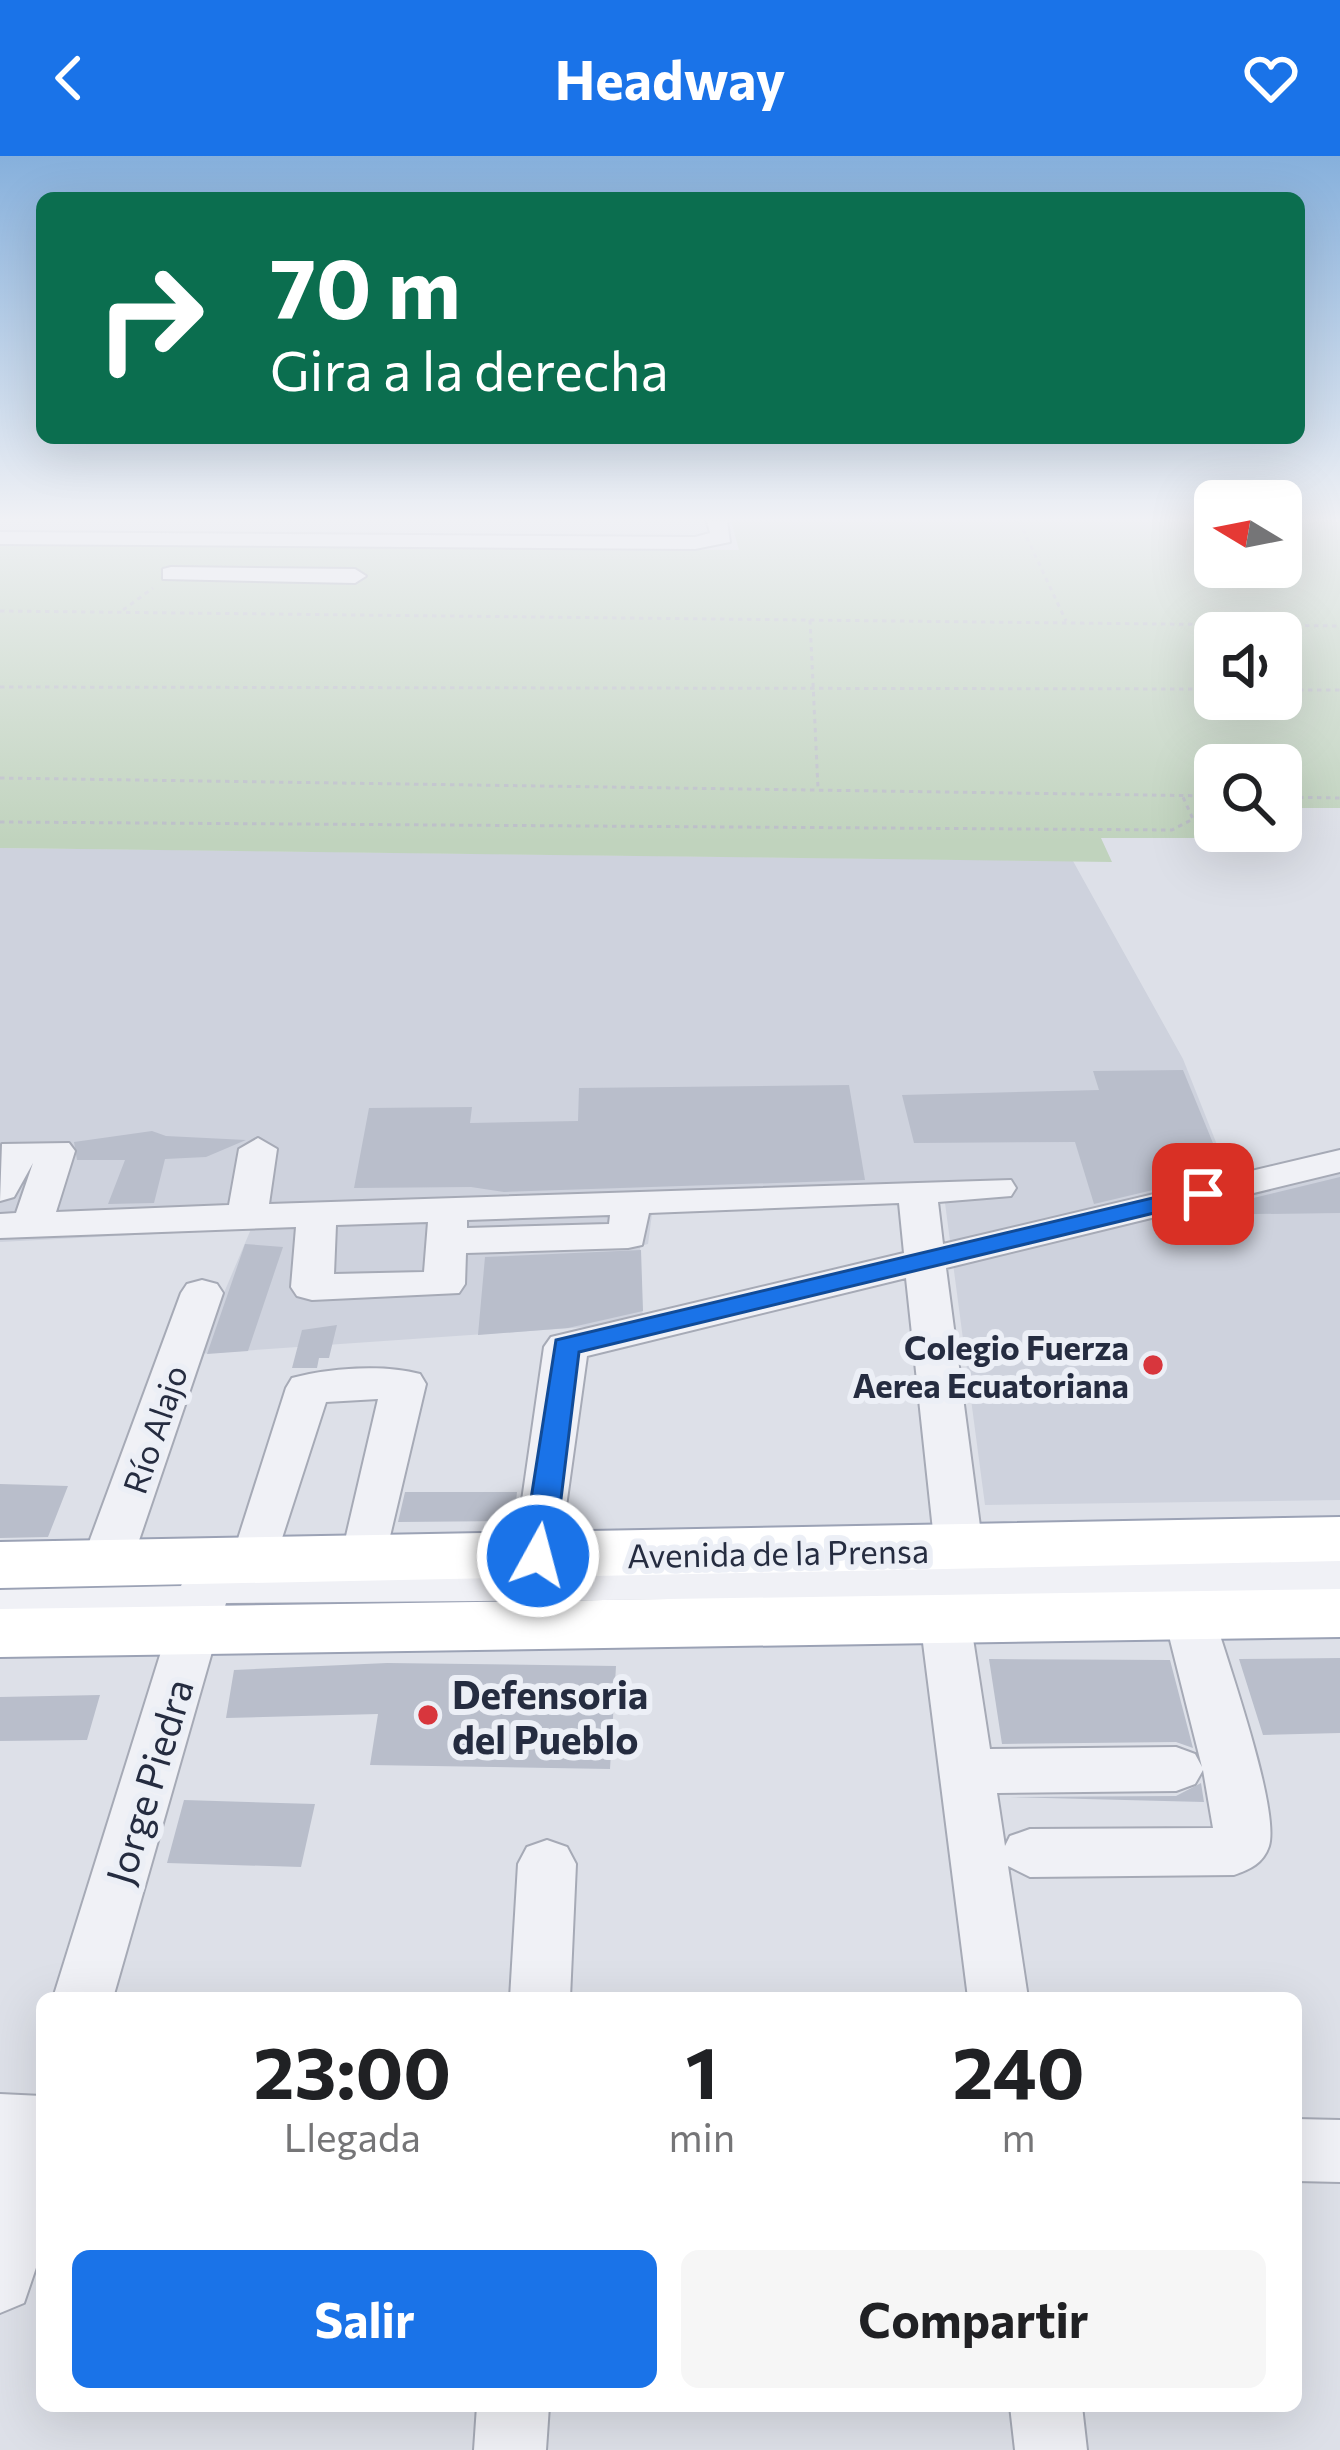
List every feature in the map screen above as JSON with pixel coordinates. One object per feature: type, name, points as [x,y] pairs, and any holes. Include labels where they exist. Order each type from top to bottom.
[{"type":"main road","name":"Avenida de la Prensa","points":[[0,1633],[362,1562],[1340,1539]]},
{"type":"main road","name":"Avenida de la Prensa","points":[[0,1565],[106,1564],[212,1589],[945,1619],[1340,1613]]},
{"type":"street","points":[[248,1218],[258,1148]]},
{"type":"street","points":[[0,1189],[15,1152],[56,1150],[16,1226],[317,1216],[628,1237],[630,1204],[997,1187]]},
{"type":"street","points":[[538,1556],[566,1347],[1340,1161]]},
{"type":"street","points":[[917,1192],[959,1549]]},
{"type":"street","points":[[317,1216],[312,1287],[444,1284],[447,1226]]},
{"type":"street","name":"Río Alajo","points":[[106,1564],[202,1294]]},
{"type":"street","name":"Jorge Piedra","points":[[84,1992],[212,1589],[308,1388],[404,1384],[362,1562]]},
{"type":"street","points":[[0,1608],[212,1589],[1340,1576]]},
{"type":"street","points":[[1030,1853],[1234,1851],[1242,1843],[1240,1807],[1189,1616]]},
{"type":"street","points":[[945,1619],[997,1992]]},
{"type":"street","points":[[966,1771],[1175,1769]]},
{"type":"street","points":[[540,1992],[548,1864]]},
{"type":"street","points":[[0,2124],[36,2127]]},
{"type":"street","points":[[0,2278],[36,2149]]},
{"type":"street","points":[[1302,2150],[1340,2151]]},
{"type":"street","points":[[510,2450],[513,2412]]},
{"type":"street","points":[[1047,2412],[1051,2450]]},
{"type":"path","points":[[811,628],[818,788]]},
{"type":"path","points":[[0,687],[1194,689]]},
{"type":"path","points":[[1302,690],[1340,690]]},
{"type":"path","points":[[0,778],[1194,795]]},
{"type":"path","points":[[0,822],[1172,830],[1192,819],[1182,795]]},
{"type":"path","points":[[1302,797],[1340,798]]},
{"type":"shaded area","points":[[0,848],[1073,861],[1183,1059],[1227,1170],[1340,1169],[1340,1500],[985,1505],[945,1203],[652,1214],[648,1244],[640,1246],[643,1323],[198,1354],[251,1229],[0,1242]]},
{"type":"green space","points":[[0,628],[1194,628],[1194,720],[1302,720],[1302,628],[1340,628],[1340,808],[1302,808],[1302,744],[1194,744],[1194,838],[1101,838],[1112,862],[0,848]]},
{"type":"building","points":[[1183,1070],[1224,1170],[1237,1170],[1094,1204],[1075,1142],[914,1143],[902,1095],[1099,1090],[1093,1071]]},
{"type":"building","points":[[849,1085],[865,1180],[504,1192],[471,1187],[354,1188],[369,1108],[472,1107],[470,1123],[578,1121],[579,1088]]},
{"type":"building","points":[[152,1131],[166,1136],[246,1140],[206,1157],[165,1159],[154,1203],[108,1204],[125,1160],[77,1160],[74,1142]]},
{"type":"building","points":[[1340,1177],[1340,1213],[1183,1215]]},
{"type":"building","points":[[245,1244],[283,1247],[248,1351],[207,1354]]},
{"type":"building","points":[[641,1250],[643,1311],[568,1328],[478,1335],[485,1257]]},
{"type":"building","points":[[337,1325],[329,1358],[319,1358],[317,1368],[292,1368],[302,1330]]},
{"type":"building","points":[[0,1484],[68,1486],[48,1537],[0,1538]]},
{"type":"building","points":[[405,1492],[517,1492],[514,1521],[398,1522]]},
{"type":"building","points":[[1340,1658],[1340,1733],[1263,1735],[1239,1659]]},
{"type":"building","points":[[989,1659],[1170,1660],[1193,1748],[1176,1742],[1002,1744]]},
{"type":"building","points":[[387,1663],[616,1666],[610,1769],[370,1765],[378,1714],[226,1718],[234,1670]]},
{"type":"building","points":[[100,1695],[87,1740],[0,1741],[0,1697]]},
{"type":"building","points":[[1201,1783],[1204,1802],[1010,1797],[1176,1796]]},
{"type":"building","points":[[184,1800],[315,1804],[301,1867],[167,1863]]},
{"type":"place","name":"Colegio Fuerza Aerea Ecuatoriana","points":[[1153,1365]]},
{"type":"place","name":"Defensoria del Pueblo","points":[[428,1715]]},
{"type":"route","points":[[538,1556],[566,1347],[1203,1194]]}]
